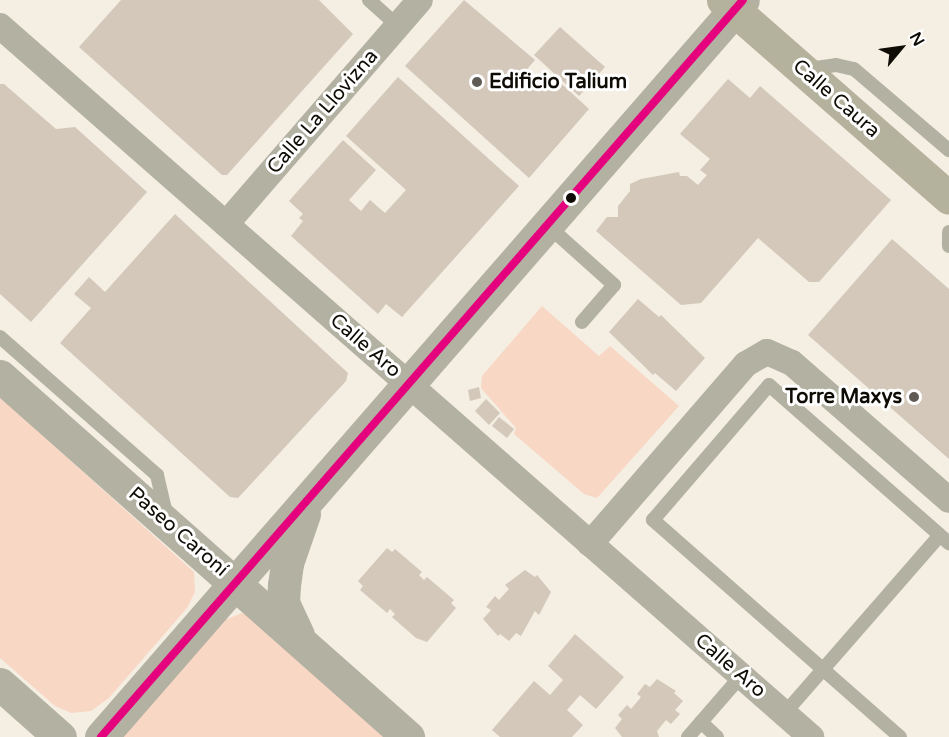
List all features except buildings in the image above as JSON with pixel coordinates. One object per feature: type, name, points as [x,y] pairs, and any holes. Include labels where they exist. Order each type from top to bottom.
[{"type":"main road","name":"Calle Caura","points":[[734,3],[802,70],[949,198]]},
{"type":"street","name":"Calle La Llovizna","points":[[226,224],[420,0]]},
{"type":"street","points":[[101,737],[547,225],[734,3]]},
{"type":"street","name":"Calle Aro","points":[[0,26],[811,737]]},
{"type":"street","points":[[590,543],[746,364],[767,352],[792,363],[949,500]]},
{"type":"street","name":"Paseo Caroní","points":[[0,376],[408,737]]},
{"type":"street","points":[[307,649],[283,603],[287,563],[310,498]]},
{"type":"street","points":[[0,684],[60,737]]},
{"type":"lane","points":[[369,0],[398,26]]},
{"type":"lane","points":[[802,70],[836,65],[854,69],[949,150]]},
{"type":"lane","points":[[547,225],[614,285],[582,322]]},
{"type":"lane","points":[[949,232],[949,246]]},
{"type":"lane","points":[[0,337],[157,475],[169,524]]},
{"type":"lane","points":[[784,714],[823,669],[944,539],[769,386],[652,520],[823,669],[900,737]]},
{"type":"lane","points":[[688,737],[741,676]]},
{"type":"lane","points":[[701,722],[717,737]]},
{"type":"shaded area","points":[[542,306],[599,356],[610,346],[679,406],[597,498],[584,494],[514,434],[516,428],[481,388],[482,376]]},
{"type":"shaded area","points":[[0,397],[194,572],[195,592],[187,608],[109,698],[91,711],[71,713],[55,706],[0,658]]},
{"type":"shaded area","points":[[242,613],[386,737],[118,737],[222,621]]},
{"type":"transit line","points":[[101,737],[743,0]]},
{"type":"place","name":"Edificio Talium","points":[[477,82]]},
{"type":"place","name":"Torre Maxys","points":[[914,397]]}]
